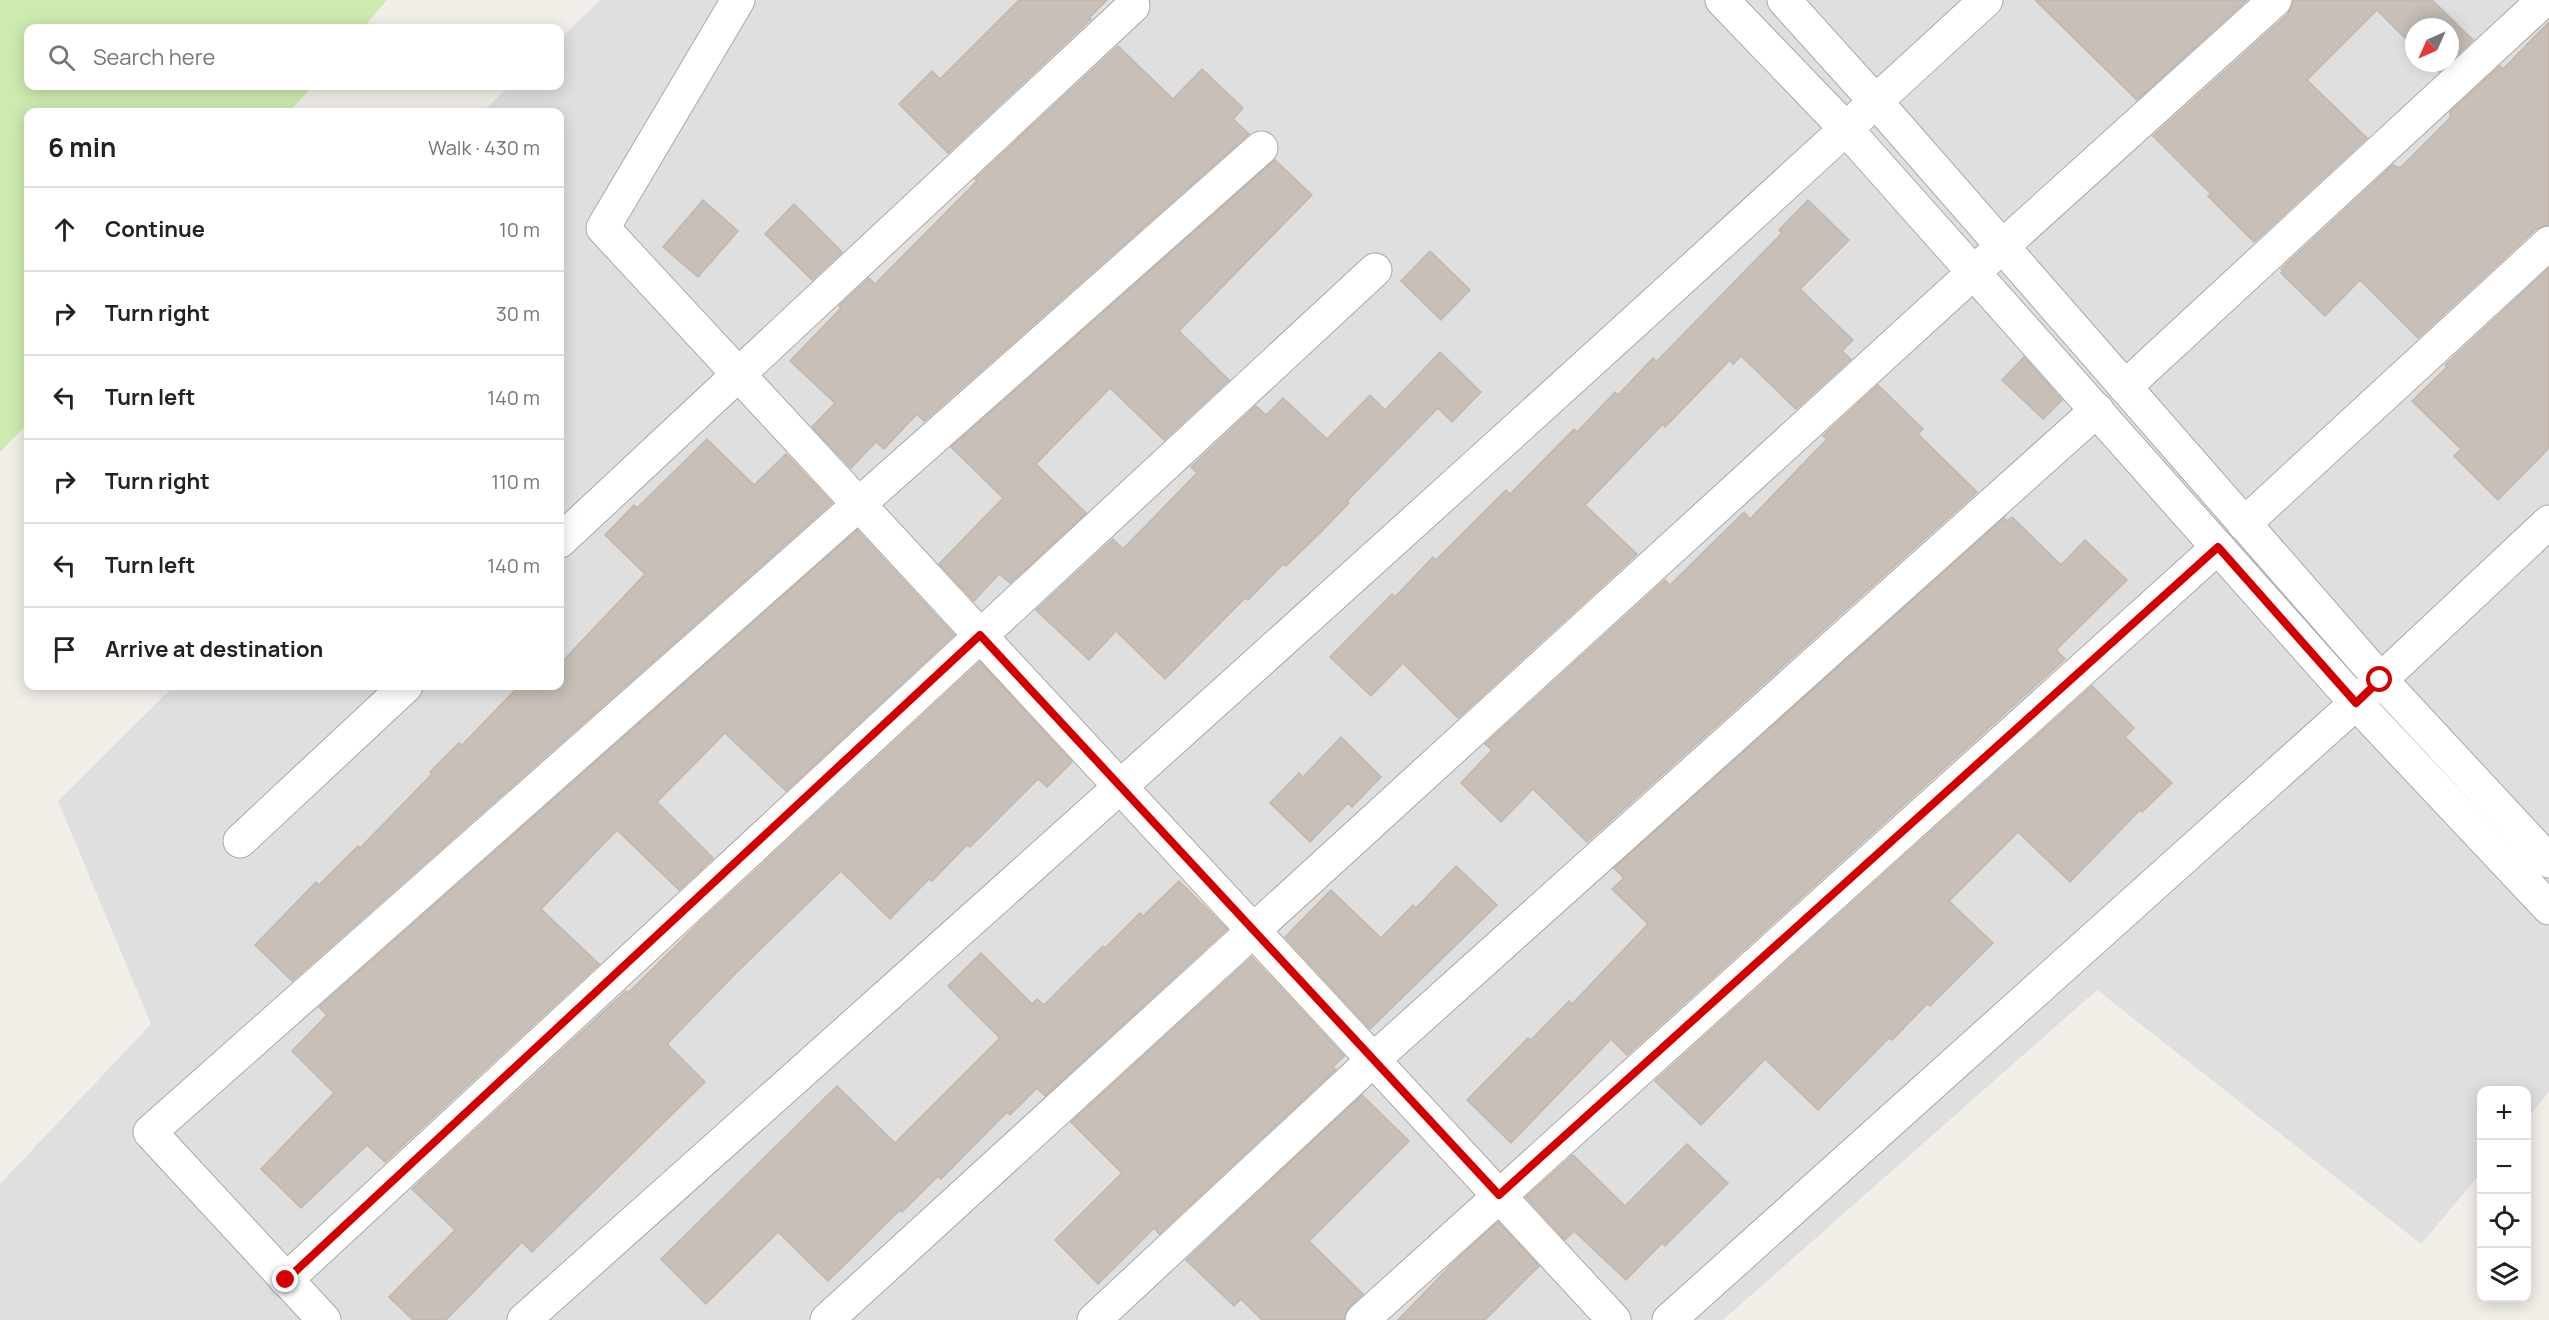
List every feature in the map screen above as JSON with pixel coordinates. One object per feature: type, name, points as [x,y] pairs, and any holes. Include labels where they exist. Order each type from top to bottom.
[{"type":"street","points":[[738,0],[603,228],[1614,1320]]},
{"type":"street","points":[[1722,0],[1847,130],[2356,703],[2549,908]]},
{"type":"street","points":[[1784,0],[1876,102],[2380,680],[2549,861]]},
{"type":"street","points":[[524,1320],[1120,788],[1847,130],[1986,0]]},
{"type":"street","points":[[827,1320],[2275,0]]},
{"type":"street","points":[[2125,387],[2544,0]]},
{"type":"street","points":[[564,537],[1133,6]]},
{"type":"street","points":[[324,1320],[150,1132],[1261,148]]},
{"type":"street","points":[[2244,524],[2549,243]]},
{"type":"street","points":[[286,1280],[1375,270]]},
{"type":"street","points":[[1094,1320],[1373,1060],[2097,410]]},
{"type":"street","points":[[1669,1320],[2356,703],[2549,522]]},
{"type":"street","points":[[1362,1320],[2218,547]]},
{"type":"street","points":[[240,841],[402,690]]},
{"type":"shaded area","points":[[600,0],[2549,0],[2549,1092],[2531,1114],[2531,1086],[2477,1086],[2477,1178],[2421,1244],[2097,990],[1723,1320],[0,1320],[0,1184],[151,1024],[58,801],[170,690],[564,690],[564,108],[486,108],[506,90],[564,90],[564,35]]},
{"type":"green space","points":[[0,0],[387,0],[366,24],[24,24],[24,90],[309,90],[293,108],[24,108],[24,427],[0,452]]},
{"type":"building","points":[[1019,0],[1107,0],[1089,18],[1091,19],[948,153],[899,104],[932,71],[940,79]]},
{"type":"building","points":[[2035,0],[2247,0],[2137,100]]},
{"type":"building","points":[[2293,0],[2432,0],[2450,18],[2405,18],[2405,38],[2377,10],[2307,80],[2367,138],[2254,242],[2208,196],[2211,194],[2153,136],[2288,14]]},
{"type":"building","points":[[2549,22],[2549,225],[2536,229],[2418,338],[2360,280],[2325,316],[2281,273],[2283,271],[2281,269],[2393,165],[2400,168],[2450,118],[2450,112],[2500,66],[2503,69]]},
{"type":"building","points":[[2459,26],[2473,40],[2459,53]]},
{"type":"building","points":[[1118,46],[1173,99],[1202,69],[1243,108],[1233,119],[1249,134],[924,421],[918,415],[915,416],[884,449],[876,442],[851,468],[812,427],[835,403],[790,361],[841,308],[839,306],[869,278],[875,284],[977,181],[975,179]]},
{"type":"building","points":[[1275,160],[1312,195],[1179,331],[1229,380],[1164,440],[1110,388],[1036,464],[1086,513],[1010,583],[999,574],[974,601],[939,564],[1003,498],[951,447]]},
{"type":"building","points":[[703,200],[738,231],[698,277],[663,247]]},
{"type":"building","points":[[1808,200],[1849,240],[1800,289],[1853,340],[1842,351],[1851,359],[1796,409],[1741,356],[1733,364],[1730,360],[1665,427],[1663,424],[1585,505],[1637,554],[1458,718],[1403,663],[1371,696],[1330,657],[1392,594],[1395,597],[1433,557],[1436,560],[1506,490],[1510,494],[1574,429],[1577,432],[1615,392],[1618,395],[1653,358],[1657,361],[1782,233],[1779,230]]},
{"type":"building","points":[[794,204],[842,252],[812,280],[765,234]]},
{"type":"building","points":[[1430,251],[1470,290],[1441,320],[1401,281]]},
{"type":"building","points":[[2549,268],[2549,448],[2498,500],[2454,456],[2461,449],[2412,401],[2447,367],[2445,365]]},
{"type":"building","points":[[1440,352],[1481,392],[1452,422],[1438,408],[1347,501],[1349,503],[1320,533],[1286,566],[1283,564],[1248,600],[1245,598],[1165,679],[1116,631],[1089,660],[1036,610],[1113,539],[1123,549],[1197,473],[1191,467],[1256,406],[1266,415],[1283,398],[1327,439],[1370,395],[1385,410]]},
{"type":"building","points":[[2024,357],[2062,400],[2043,419],[2002,380]]},
{"type":"building","points":[[1878,385],[1923,429],[1918,434],[1977,492],[1587,842],[1533,789],[1501,822],[1461,783],[1492,750],[1485,744],[1665,580],[1670,585],[1744,512],[1750,519],[1827,439],[1823,436]]},
{"type":"building","points":[[707,439],[754,485],[786,454],[832,503],[292,981],[255,945],[316,882],[319,885],[358,846],[360,848],[432,774],[430,772],[459,743],[462,745],[515,690],[564,690],[564,660],[645,574],[605,535],[634,505],[637,508]]},
{"type":"building","points":[[2012,517],[2061,565],[2085,540],[2127,580],[2056,650],[2065,659],[1627,1055],[1611,1039],[1511,1143],[1467,1100],[1528,1038],[1531,1040],[1569,1001],[1572,1004],[1648,924],[1612,889],[1624,878],[1614,868],[2004,518],[2007,521]]},
{"type":"building","points":[[857,530],[954,635],[786,791],[725,733],[657,802],[713,858],[679,890],[617,830],[541,909],[599,964],[385,1162],[367,1145],[301,1208],[261,1169],[334,1093],[292,1051],[327,1015],[319,1007]]},
{"type":"building","points":[[980,662],[1072,762],[1047,787],[1038,779],[970,847],[967,845],[932,881],[929,879],[890,919],[841,871],[667,1044],[705,1082],[532,1252],[522,1242],[446,1320],[413,1320],[389,1297],[455,1230],[412,1189],[626,991],[628,993],[702,920]]},
{"type":"building","points":[[2092,686],[2134,728],[2125,737],[2172,783],[2142,812],[2140,810],[2070,882],[2018,832],[1949,901],[1993,943],[1930,1006],[1927,1004],[1892,1040],[1889,1038],[1818,1110],[1765,1059],[1701,1125],[1655,1081]]},
{"type":"building","points":[[1341,737],[1381,777],[1352,807],[1348,803],[1310,842],[1270,803],[1299,773],[1303,777]]},
{"type":"building","points":[[1456,866],[1497,905],[1370,1029],[1285,937],[1331,890],[1381,938],[1413,905],[1416,908]]},
{"type":"building","points":[[1179,881],[1227,929],[1045,1096],[1037,1088],[1010,1115],[1007,1112],[941,1179],[938,1176],[902,1212],[900,1210],[828,1281],[778,1232],[706,1304],[661,1259],[837,1086],[895,1143],[1000,1038],[948,986],[981,953],[1032,1004],[1037,999],[1044,1005],[1103,946],[1105,948],[1140,913],[1143,916]]},
{"type":"building","points":[[1252,957],[1344,1056],[1333,1067],[1336,1069],[1159,1234],[1154,1228],[1098,1284],[1055,1240],[1122,1173],[1071,1122]]},
{"type":"building","points":[[1362,1095],[1409,1141],[1309,1241],[1363,1294],[1349,1307],[1344,1320],[1262,1320],[1241,1299],[1234,1306],[1186,1260]]},
{"type":"building","points":[[1687,1144],[1728,1183],[1665,1246],[1662,1243],[1626,1280],[1574,1231],[1565,1240],[1526,1197],[1573,1155],[1625,1206]]},
{"type":"building","points":[[1498,1222],[1539,1266],[1485,1320],[1398,1320],[1456,1260]]},
{"type":"route","points":[[286,1280],[980,635],[1499,1195],[2218,547],[2356,703],[2380,680]]}]
